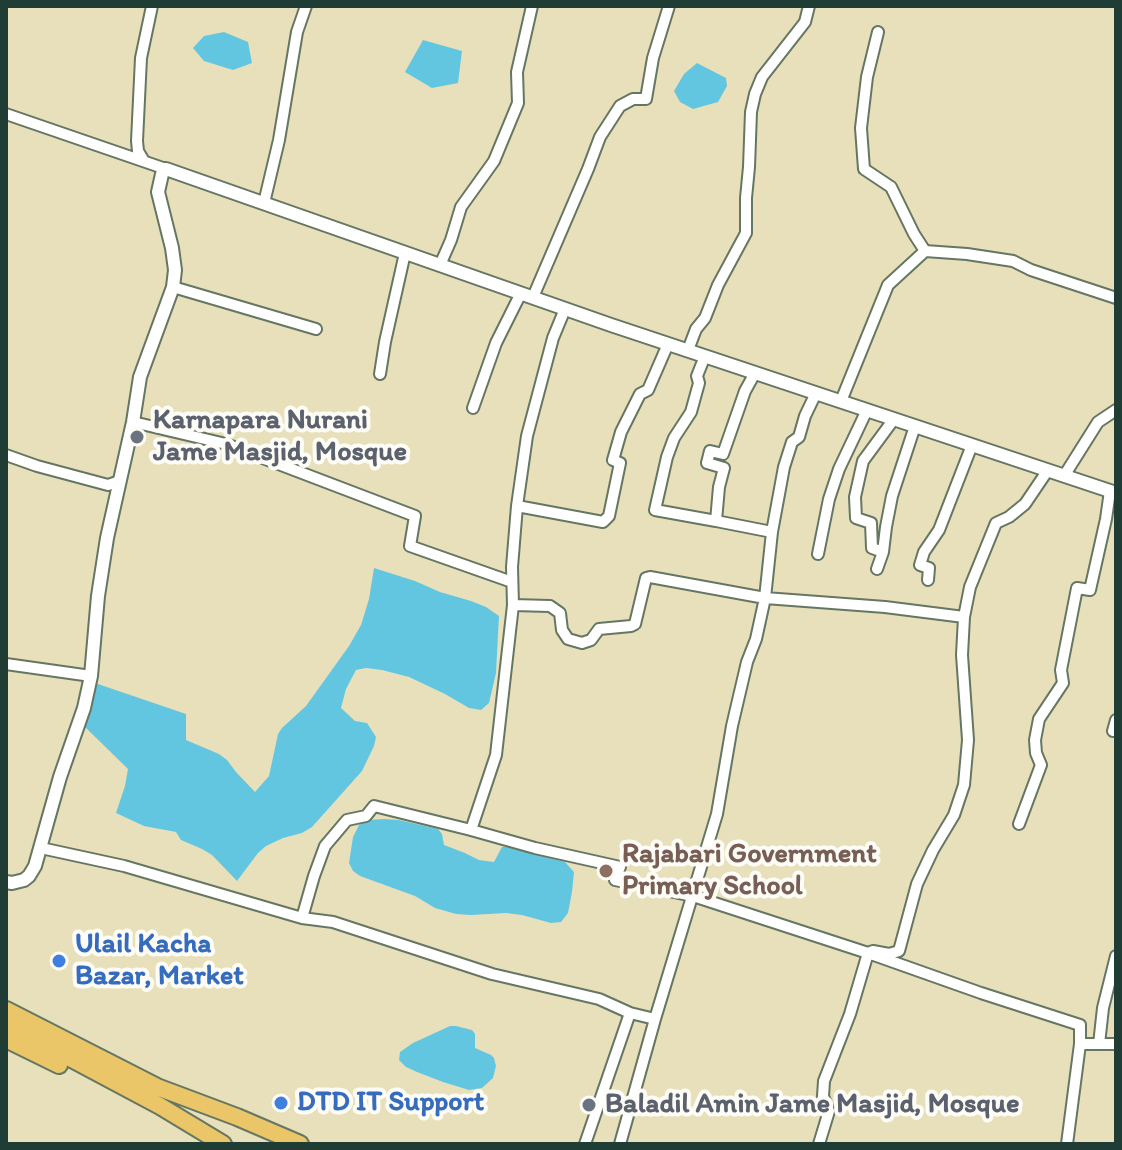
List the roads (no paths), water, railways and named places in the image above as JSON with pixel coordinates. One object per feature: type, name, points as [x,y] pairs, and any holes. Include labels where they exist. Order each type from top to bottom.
[{"type":"highway","points":[[6,1000],[129,1064],[157,1087]]},
{"type":"highway","points":[[6,1010],[157,1087],[300,1144]]},
{"type":"highway","points":[[6,1024],[160,1106],[223,1144]]},
{"type":"highway","points":[[6,1039],[131,1099],[160,1106]]},
{"type":"street","points":[[144,161],[137,141],[141,58],[152,6]]},
{"type":"street","points":[[264,203],[279,140],[297,32],[306,6]]},
{"type":"street","points":[[440,265],[461,207],[494,161],[518,103],[517,72],[532,6]]},
{"type":"street","points":[[473,408],[496,343],[527,295],[588,169],[600,137],[620,106],[633,99],[646,99],[653,58],[669,6]]},
{"type":"street","points":[[688,350],[746,233],[751,112],[755,94],[762,77],[805,22],[809,6]]},
{"type":"street","points":[[878,32],[867,77],[861,128],[864,169],[891,187],[925,251]]},
{"type":"street","points":[[6,114],[565,309],[1113,492],[1090,590],[1077,588],[1061,670],[1063,683],[1039,719],[1035,740],[1041,765],[1019,824]]},
{"type":"street","points":[[6,882],[18,883],[29,876],[35,866],[60,777],[84,708],[91,676],[107,538],[140,377],[173,287],[175,270],[172,248],[158,192],[166,169]]},
{"type":"street","points":[[841,401],[888,285],[925,251],[1013,261],[1116,298]]},
{"type":"street","points":[[380,374],[405,253]]},
{"type":"street","points":[[173,287],[316,329]]},
{"type":"street","points":[[471,830],[496,755],[513,605],[517,506],[527,436],[553,338],[565,309]]},
{"type":"street","points":[[517,506],[603,522],[609,516],[620,463],[613,460],[621,432],[640,394],[648,390],[668,344]]},
{"type":"street","points":[[705,356],[697,376],[699,383],[691,412],[674,438],[667,457],[655,510],[772,532]]},
{"type":"street","points":[[716,521],[724,468],[707,463],[710,451],[723,454],[745,391],[755,373]]},
{"type":"street","points":[[620,1144],[717,814],[732,726],[765,598],[772,532],[784,467],[792,442],[799,437],[816,393]]},
{"type":"street","points":[[818,554],[829,499],[839,469],[867,410]]},
{"type":"street","points":[[1064,476],[1098,422],[1116,410]]},
{"type":"street","points":[[883,552],[872,548],[871,523],[856,518],[855,497],[863,461],[894,419]]},
{"type":"street","points":[[133,422],[226,444],[415,516],[410,546],[512,582]]},
{"type":"street","points":[[877,569],[883,552],[892,496],[915,426]]},
{"type":"street","points":[[928,580],[929,568],[920,565],[924,552],[939,530],[972,445]]},
{"type":"street","points":[[6,455],[108,485],[120,481]]},
{"type":"street","points":[[868,953],[899,951],[917,884],[954,815],[964,785],[968,740],[962,655],[964,617],[970,587],[996,523],[1025,504],[1048,470]]},
{"type":"street","points":[[513,605],[550,606],[560,613],[562,630],[568,639],[582,643],[591,640],[599,629],[635,624],[646,578],[650,577],[765,598],[885,607],[964,617]]},
{"type":"street","points":[[6,664],[91,676]]},
{"type":"street","points":[[302,918],[325,846],[347,820],[366,816],[374,806],[620,867],[615,880],[693,896],[1080,1025],[1067,1144]]},
{"type":"street","points":[[41,848],[124,866],[302,918],[333,922],[492,974],[599,999],[630,1013],[655,1019]]},
{"type":"street","points":[[819,1144],[829,1111],[823,1096],[824,1081],[850,1014],[868,953]]},
{"type":"street","points":[[1099,1044],[1103,1008],[1116,956]]},
{"type":"street","points":[[585,1144],[630,1013]]},
{"type":"street","points":[[1080,1044],[1116,1044]]},
{"type":"water","points":[[224,32],[248,42],[252,63],[233,70],[204,61],[193,48],[204,36]]},
{"type":"water","points":[[423,40],[462,51],[458,83],[432,88],[405,72]]},
{"type":"water","points":[[697,63],[726,78],[727,86],[718,102],[693,109],[680,102],[674,91],[684,74]]},
{"type":"water","points":[[374,568],[471,601],[499,616],[496,673],[489,703],[481,710],[469,708],[409,677],[382,670],[356,670],[341,708],[355,721],[367,723],[376,737],[362,771],[312,827],[266,846],[237,881],[212,855],[181,840],[176,832],[144,826],[116,813],[128,769],[85,727],[95,683],[186,714],[186,740],[227,760],[255,792],[269,776],[278,734],[306,706],[361,625]]},
{"type":"water","points":[[384,819],[438,829],[444,845],[479,860],[494,862],[502,847],[509,847],[565,862],[574,872],[568,913],[561,922],[551,923],[506,913],[456,914],[360,876],[349,863],[353,837],[359,825],[367,820]]},
{"type":"water","points":[[450,1026],[472,1030],[475,1048],[494,1058],[493,1078],[482,1088],[469,1090],[443,1082],[406,1067],[399,1060],[400,1052],[413,1043]]},
{"type":"place","name":"Karnapara Nurani Jame Masjid, Mosque","points":[[137,437]]},
{"type":"place","name":"Rajabari Government Primary School","points":[[606,871]]},
{"type":"place","name":"Ulail Kacha Bazar, Market","points":[[59,961]]},
{"type":"place","name":"DTD IT Support","points":[[281,1103]]},
{"type":"place","name":"Baladil Amin Jame Masjid, Mosque","points":[[589,1105]]}]
